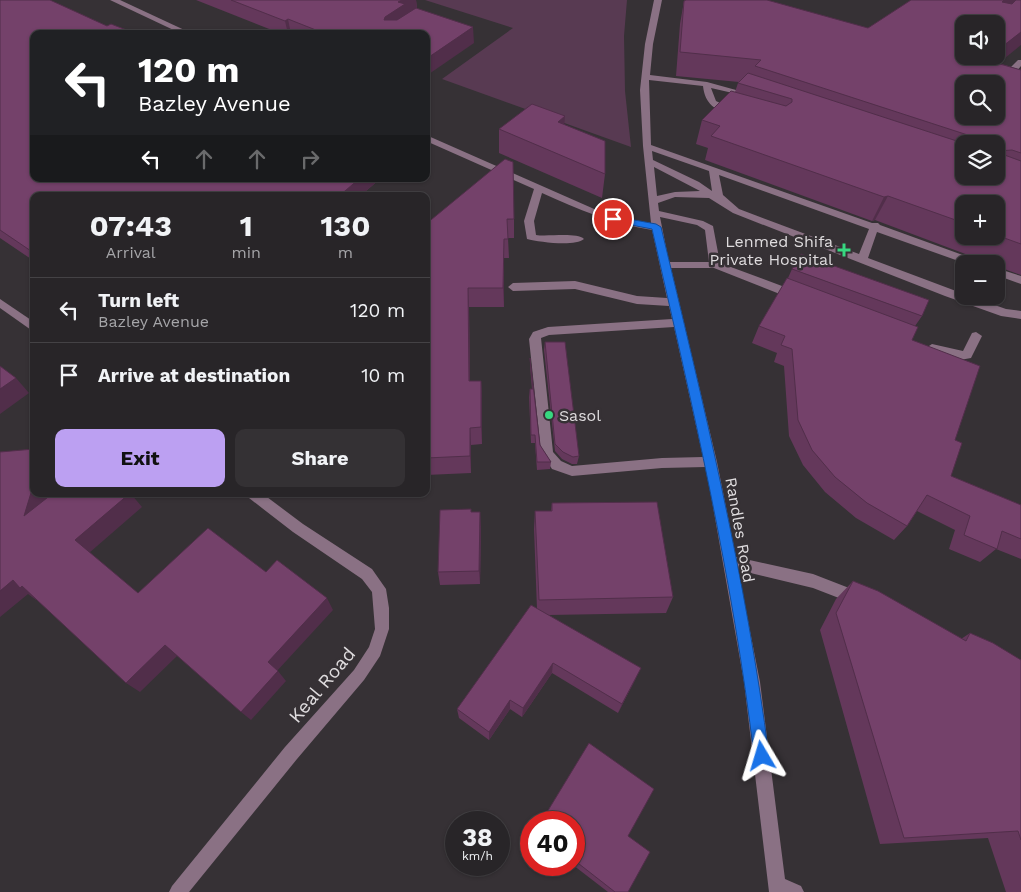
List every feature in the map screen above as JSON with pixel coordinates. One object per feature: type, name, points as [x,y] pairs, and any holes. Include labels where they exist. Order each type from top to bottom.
[{"type":"street","points":[[114,0],[180,30]]},
{"type":"street","name":"Randles Road","points":[[658,0],[646,77],[647,146],[656,227],[672,302],[711,462],[730,562],[752,682],[778,888]]},
{"type":"street","points":[[989,74],[1004,74],[1021,62]]},
{"type":"street","points":[[646,77],[707,84],[759,98]]},
{"type":"street","points":[[707,84],[708,99],[714,107],[742,115]]},
{"type":"street","points":[[430,140],[613,219],[656,227]]},
{"type":"street","points":[[647,146],[695,162],[714,171],[875,225],[955,255]]},
{"type":"street","points":[[649,161],[696,184],[736,211],[1004,313],[1021,315]]},
{"type":"street","points":[[714,171],[716,198]]},
{"type":"street","points":[[539,188],[529,221],[531,237],[545,240],[579,239]]},
{"type":"street","points":[[715,265],[708,225],[654,207],[667,194],[676,193],[716,198]]},
{"type":"street","points":[[862,259],[875,225]]},
{"type":"street","points":[[665,265],[715,265],[806,300]]},
{"type":"street","points":[[1005,274],[1021,280]]},
{"type":"street","points":[[513,287],[575,285],[637,300],[672,302]]},
{"type":"street","points":[[0,302],[30,325]]},
{"type":"street","points":[[677,323],[548,331],[537,335],[535,339],[536,354],[542,394],[547,452],[551,461],[559,468],[572,471],[662,463],[711,462]]},
{"type":"street","points":[[921,344],[960,356],[967,355],[976,336]]},
{"type":"street","name":"Keal Road","points":[[178,892],[291,753],[359,675],[376,652],[382,629],[379,589],[367,574],[298,528],[258,497]]},
{"type":"street","points":[[730,562],[813,581],[872,604]]},
{"type":"street","points":[[778,888],[795,892]]},
{"type":"shaded area","points":[[425,0],[627,0],[624,36],[625,91],[631,147],[442,79],[513,28]]},
{"type":"building","points":[[0,0],[50,0],[107,26],[111,24],[127,30],[30,30],[30,182],[355,182],[344,192],[30,192],[30,250],[0,230]]},
{"type":"building","points":[[231,0],[402,0],[398,2],[405,4],[385,17],[384,20],[397,20],[416,8],[473,27],[430,56],[430,30],[316,30],[288,19],[285,21]]},
{"type":"building","points":[[686,0],[767,0],[868,28],[911,0],[1004,0],[1002,2],[1012,4],[1016,0],[1021,0],[1021,32],[1005,44],[1005,15],[955,15],[955,65],[1004,65],[1021,70],[1021,153],[1012,150],[1005,150],[1005,135],[968,135],[755,66],[761,60],[680,52],[684,1]]},
{"type":"building","points":[[748,73],[955,140],[955,185],[1005,185],[1005,155],[1021,161],[1021,244],[1005,238],[1005,195],[955,195],[955,220],[711,136],[720,126],[702,120],[731,91],[786,106],[792,102],[792,99],[738,83]]},
{"type":"building","points":[[532,104],[565,116],[558,122],[605,141],[605,174],[499,129]]},
{"type":"building","points":[[505,159],[513,162],[514,219],[507,219],[508,239],[504,239],[503,288],[468,288],[469,381],[481,381],[481,427],[470,428],[470,456],[430,458],[430,221]]},
{"type":"building","points":[[801,254],[929,300],[922,316],[792,269]]},
{"type":"building","points":[[787,278],[918,327],[912,340],[980,366],[955,440],[962,443],[951,476],[1021,505],[1021,539],[1002,531],[997,549],[964,535],[970,516],[927,495],[907,526],[867,503],[835,477],[812,450],[798,420],[792,349],[781,345],[785,336],[759,326]]},
{"type":"building","points":[[545,342],[565,342],[579,456],[573,457],[563,452],[555,444]]},
{"type":"building","points":[[530,358],[540,445],[551,462],[537,462],[535,435],[531,435],[530,389],[533,389]]},
{"type":"building","points":[[0,366],[16,378],[0,389]]},
{"type":"building","points":[[30,449],[30,496],[24,516],[48,497],[125,497],[75,540],[138,593],[208,528],[266,572],[277,560],[327,598],[268,662],[278,671],[241,712],[165,645],[126,683],[22,586],[20,588],[13,580],[0,591],[0,452]]},
{"type":"building","points":[[657,502],[673,597],[539,600],[535,511],[552,511],[552,503]]},
{"type":"building","points":[[471,509],[471,512],[480,512],[479,571],[438,572],[440,510]]},
{"type":"building","points":[[853,581],[878,591],[966,641],[970,633],[993,643],[1021,660],[1021,840],[1018,831],[904,838],[836,613]]},
{"type":"building","points":[[531,605],[641,668],[622,704],[553,663],[523,708],[510,700],[489,732],[457,709]]},
{"type":"building","points":[[589,743],[654,789],[628,836],[650,852],[628,892],[615,892],[585,869],[585,811],[548,811]]},
{"type":"place","name":"Lenmed Shifa Private Hospital","points":[[844,250]]},
{"type":"place","name":"Sasol","points":[[549,415]]},
{"type":"route","points":[[613,219],[656,227],[711,462],[752,682],[762,756]]}]
